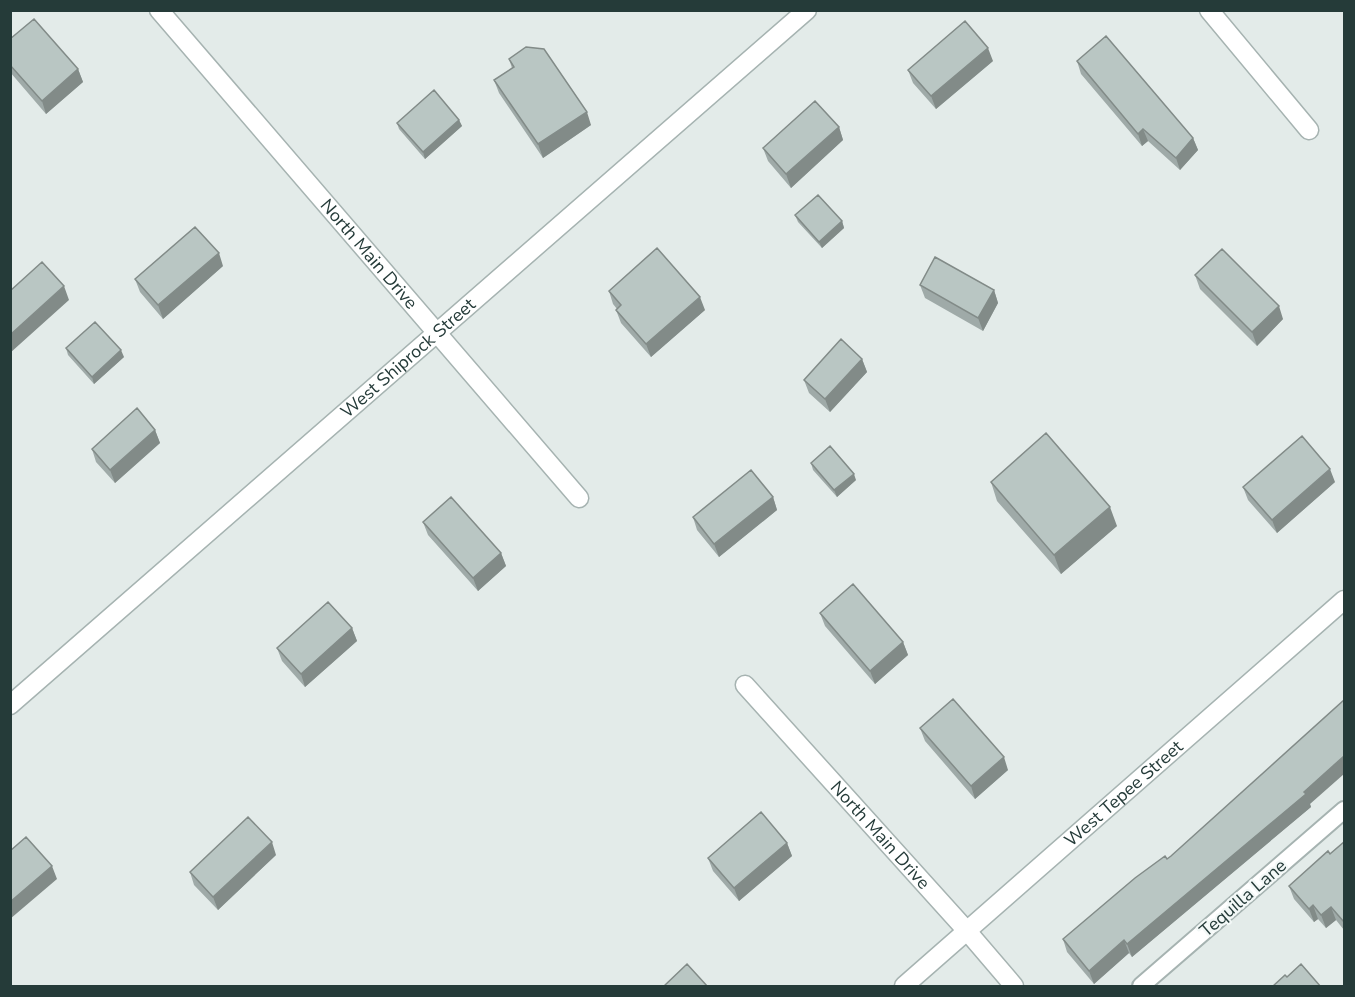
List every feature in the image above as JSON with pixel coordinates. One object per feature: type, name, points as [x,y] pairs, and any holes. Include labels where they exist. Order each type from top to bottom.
[{"type":"street","name":"North Main Drive","points":[[159,10],[579,498]]},
{"type":"street","name":"West Shiprock Street","points":[[10,705],[807,10]]},
{"type":"street","points":[[1209,10],[1309,130]]},
{"type":"street","name":"West Tepee Street","points":[[904,987],[1344,600]]},
{"type":"street","name":"North Main Drive","points":[[745,685],[967,931],[1014,987]]},
{"type":"lane","name":"Tequilla Lane","points":[[1141,987],[1344,810]]},
{"type":"building","points":[[34,19],[78,69],[42,101],[10,65],[10,39]]},
{"type":"building","points":[[965,21],[988,48],[931,96],[908,70]]},
{"type":"building","points":[[1106,36],[1193,138],[1176,158],[1143,129],[1138,134],[1077,61]]},
{"type":"building","points":[[526,47],[544,49],[587,112],[538,144],[494,80],[514,67],[509,59]]},
{"type":"building","points":[[434,90],[459,120],[423,152],[397,123]]},
{"type":"building","points":[[815,101],[839,127],[786,174],[763,148]]},
{"type":"building","points":[[818,195],[842,221],[819,242],[795,215]]},
{"type":"building","points":[[195,227],[219,253],[158,305],[135,279]]},
{"type":"building","points":[[657,248],[700,297],[646,344],[616,310],[621,305],[609,291]]},
{"type":"building","points":[[1222,249],[1279,306],[1252,332],[1195,275]]},
{"type":"building","points":[[935,257],[994,290],[978,318],[920,285]]},
{"type":"building","points":[[42,262],[64,286],[10,335],[10,291]]},
{"type":"building","points":[[95,322],[121,350],[92,377],[66,348]]},
{"type":"building","points":[[841,339],[862,359],[825,399],[804,380]]},
{"type":"building","points":[[137,408],[155,430],[110,470],[92,449]]},
{"type":"building","points":[[1046,433],[1110,507],[1054,555],[991,482]]},
{"type":"building","points":[[1302,436],[1330,469],[1272,520],[1243,487]]},
{"type":"building","points":[[830,446],[854,474],[834,490],[811,463]]},
{"type":"building","points":[[751,470],[773,497],[714,544],[693,517]]},
{"type":"building","points":[[451,497],[501,553],[473,578],[423,522]]},
{"type":"building","points":[[853,584],[903,642],[870,671],[820,613]]},
{"type":"building","points":[[328,602],[352,628],[301,674],[277,648]]},
{"type":"building","points":[[953,699],[1004,757],[971,786],[920,728]]},
{"type":"building","points":[[1344,700],[1344,756],[1304,792],[1306,794],[1127,944],[1124,940],[1089,971],[1063,939],[1135,878],[1165,856],[1167,859],[1171,856]]},
{"type":"building","points":[[761,812],[787,843],[734,888],[708,858]]},
{"type":"building","points":[[248,817],[272,842],[213,897],[190,872]]},
{"type":"building","points":[[26,837],[52,866],[10,902],[10,851]]},
{"type":"building","points":[[1344,842],[1344,922],[1331,907],[1321,915],[1313,905],[1309,909],[1289,886],[1328,851],[1330,854]]},
{"type":"building","points":[[687,964],[708,987],[663,987]]},
{"type":"building","points":[[1301,964],[1321,987],[1272,987],[1285,975],[1287,977]]}]
